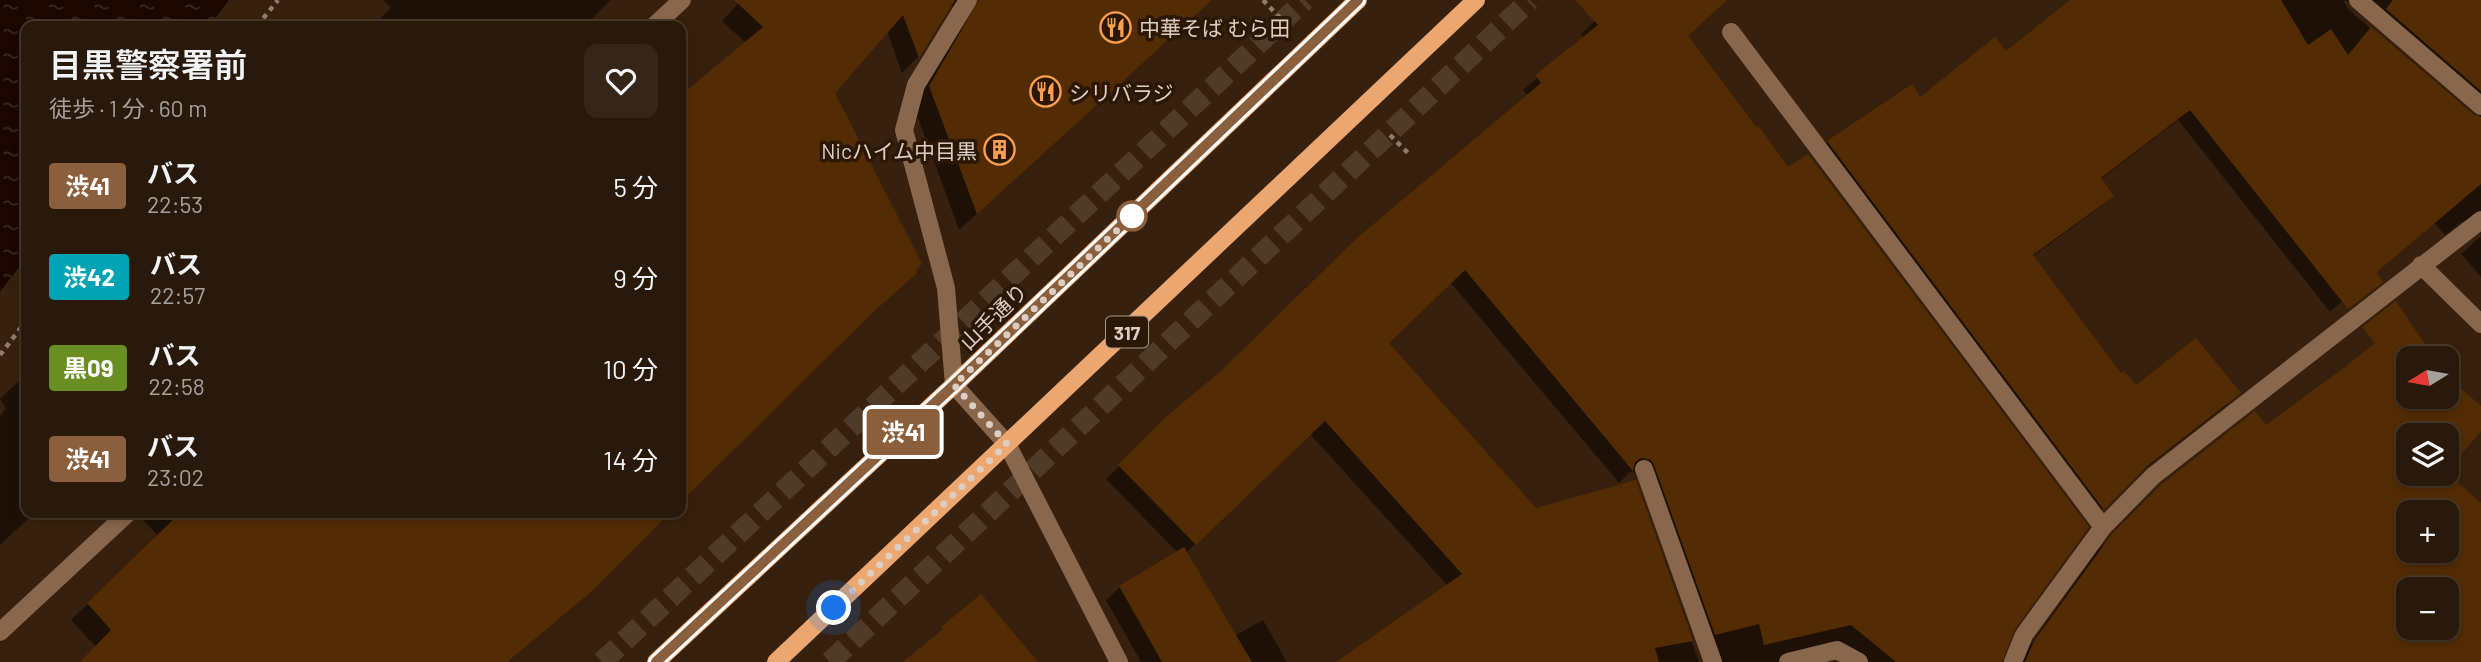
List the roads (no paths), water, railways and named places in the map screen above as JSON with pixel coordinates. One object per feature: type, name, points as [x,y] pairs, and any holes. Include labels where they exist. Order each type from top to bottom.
[{"type":"main road","name":"山手通り","points":[[656,662],[954,385],[1358,0]]},
{"type":"main road","name":"317","points":[[776,662],[1476,0]]},
{"type":"street","points":[[659,21],[682,0]]},
{"type":"street","points":[[968,0],[916,85],[904,130],[946,288],[954,385],[1007,444],[1118,662]]},
{"type":"street","points":[[2358,0],[2481,106]]},
{"type":"street","points":[[1731,32],[2103,527]]},
{"type":"street","points":[[2013,662],[2024,635],[2103,527],[2153,477],[2481,220]]},
{"type":"street","points":[[2421,265],[2481,324]]},
{"type":"street","points":[[1644,469],[1713,662]]},
{"type":"street","points":[[0,632],[123,518]]},
{"type":"street","points":[[1788,662],[1837,650],[1859,662]]},
{"type":"water","points":[[0,0],[229,0],[213,21],[21,21],[21,265],[0,292]]},
{"type":"tunnel","points":[[602,662],[1305,0]]},
{"type":"tunnel","points":[[830,662],[1530,0]]},
{"type":"place","name":"中華そば むら田","points":[[1116,27]]},
{"type":"place","name":"シリバラジ","points":[[1046,92]]},
{"type":"place","name":"Nicハイム中目黒","points":[[1000,150]]}]
